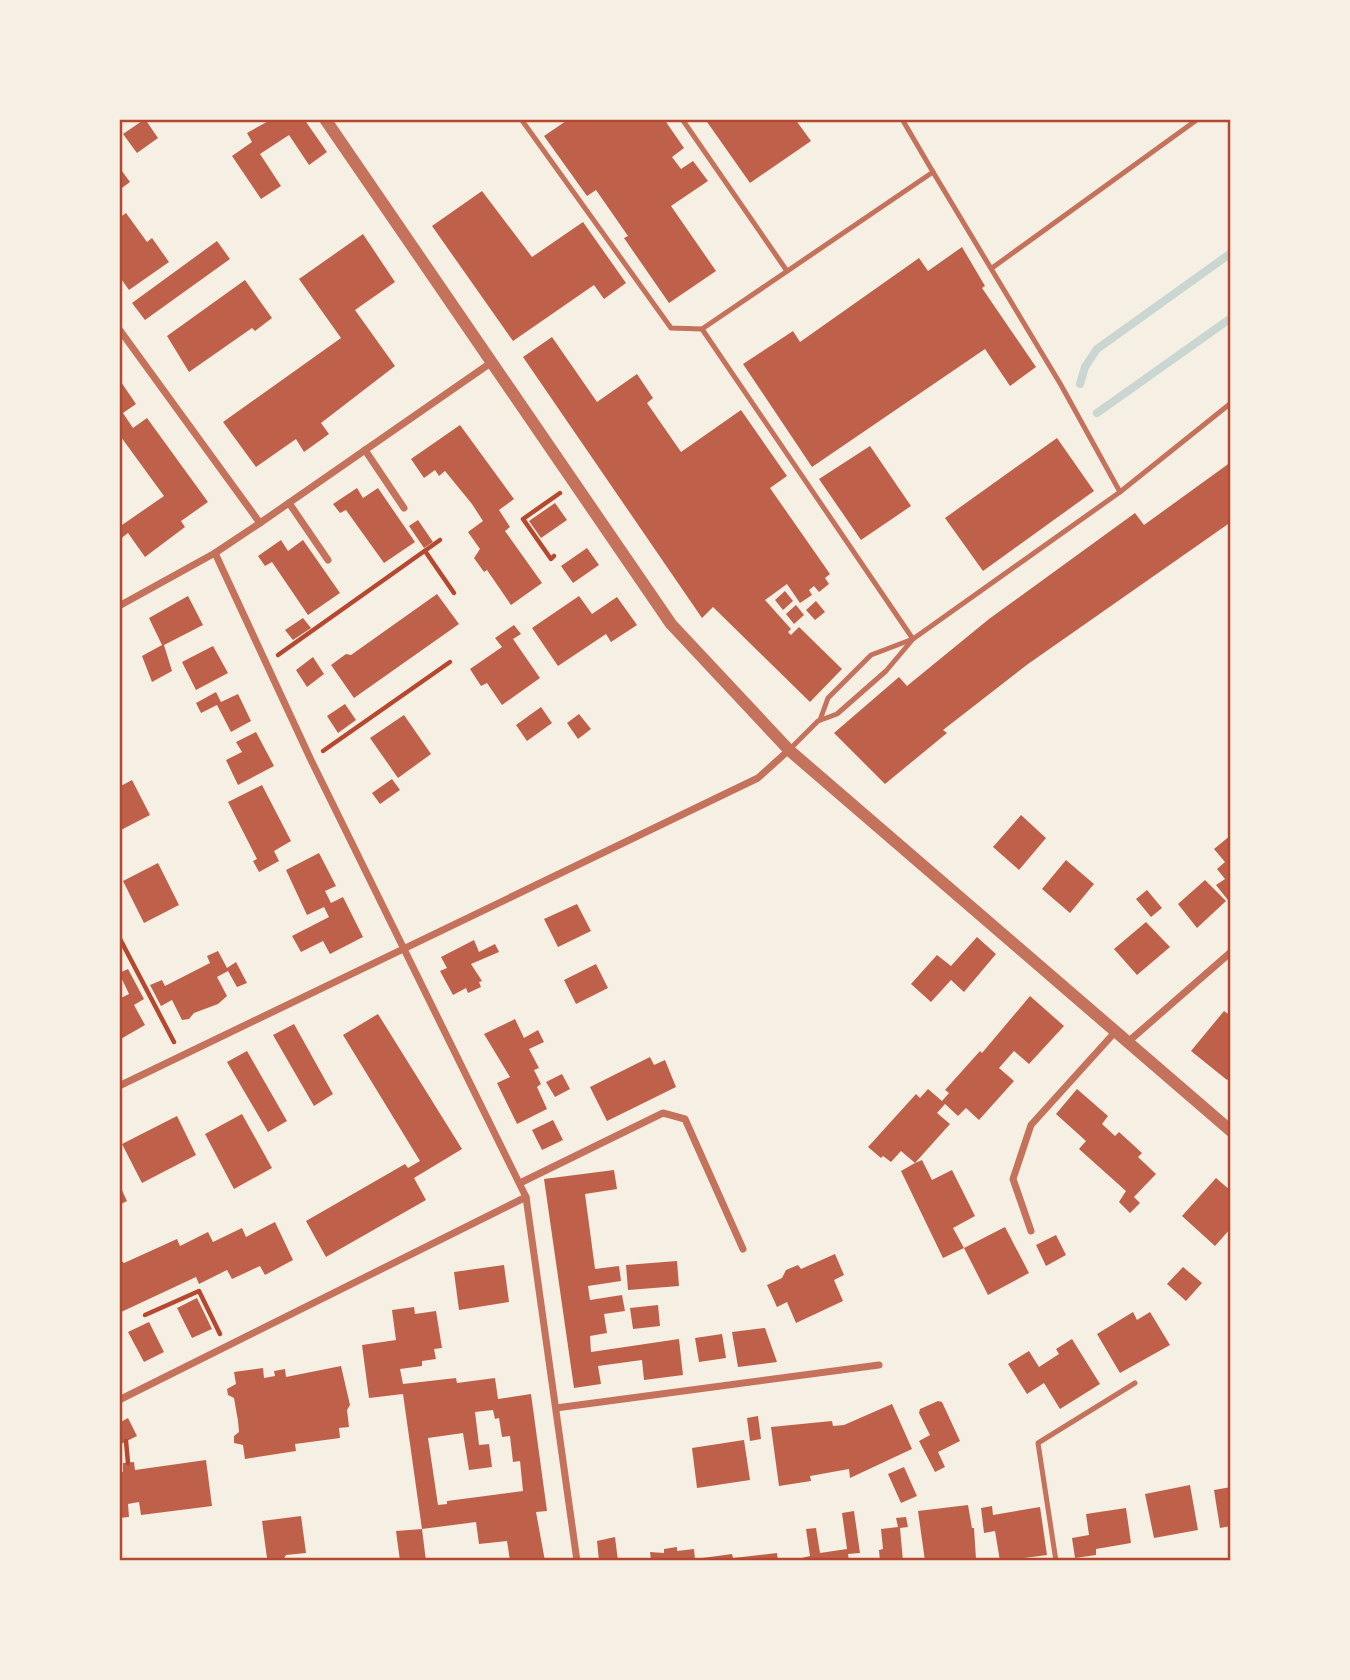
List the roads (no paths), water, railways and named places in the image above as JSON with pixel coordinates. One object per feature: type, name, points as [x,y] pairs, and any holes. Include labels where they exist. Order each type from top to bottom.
[{"type":"street","points":[[325,119],[671,624],[789,750],[1231,1131]]},
{"type":"street","points":[[119,329],[260,523]]},
{"type":"street","points":[[119,606],[215,553],[492,362]]},
{"type":"street","points":[[365,450],[404,508]]},
{"type":"street","points":[[289,503],[328,561]]},
{"type":"street","points":[[215,553],[311,760],[526,1197],[577,1561]]},
{"type":"street","points":[[119,1086],[758,778],[789,750]]},
{"type":"street","points":[[1129,1041],[1231,952]]},
{"type":"street","points":[[1031,1231],[1013,1179],[1031,1125],[1117,1030]]},
{"type":"street","points":[[520,1183],[663,1113],[685,1119],[743,1250]]},
{"type":"street","points":[[119,1400],[526,1197]]},
{"type":"street","points":[[556,1408],[879,1365]]},
{"type":"lane","points":[[521,119],[670,328],[702,329],[933,172]]},
{"type":"lane","points":[[682,119],[787,271]]},
{"type":"lane","points":[[902,119],[992,268],[1120,492]]},
{"type":"lane","points":[[992,268],[1198,119]]},
{"type":"lane","points":[[702,329],[913,639]]},
{"type":"lane","points":[[820,720],[837,715],[886,671],[913,639],[1120,492],[1231,402]]},
{"type":"lane","points":[[789,750],[820,720],[828,698],[871,655],[913,639]]},
{"type":"lane","points":[[1056,1561],[1038,1443],[1135,1383]]},
{"type":"waterway","points":[[1080,384],[1085,367],[1097,349],[1231,253]]},
{"type":"waterway","points":[[1097,413],[1231,318]]}]
